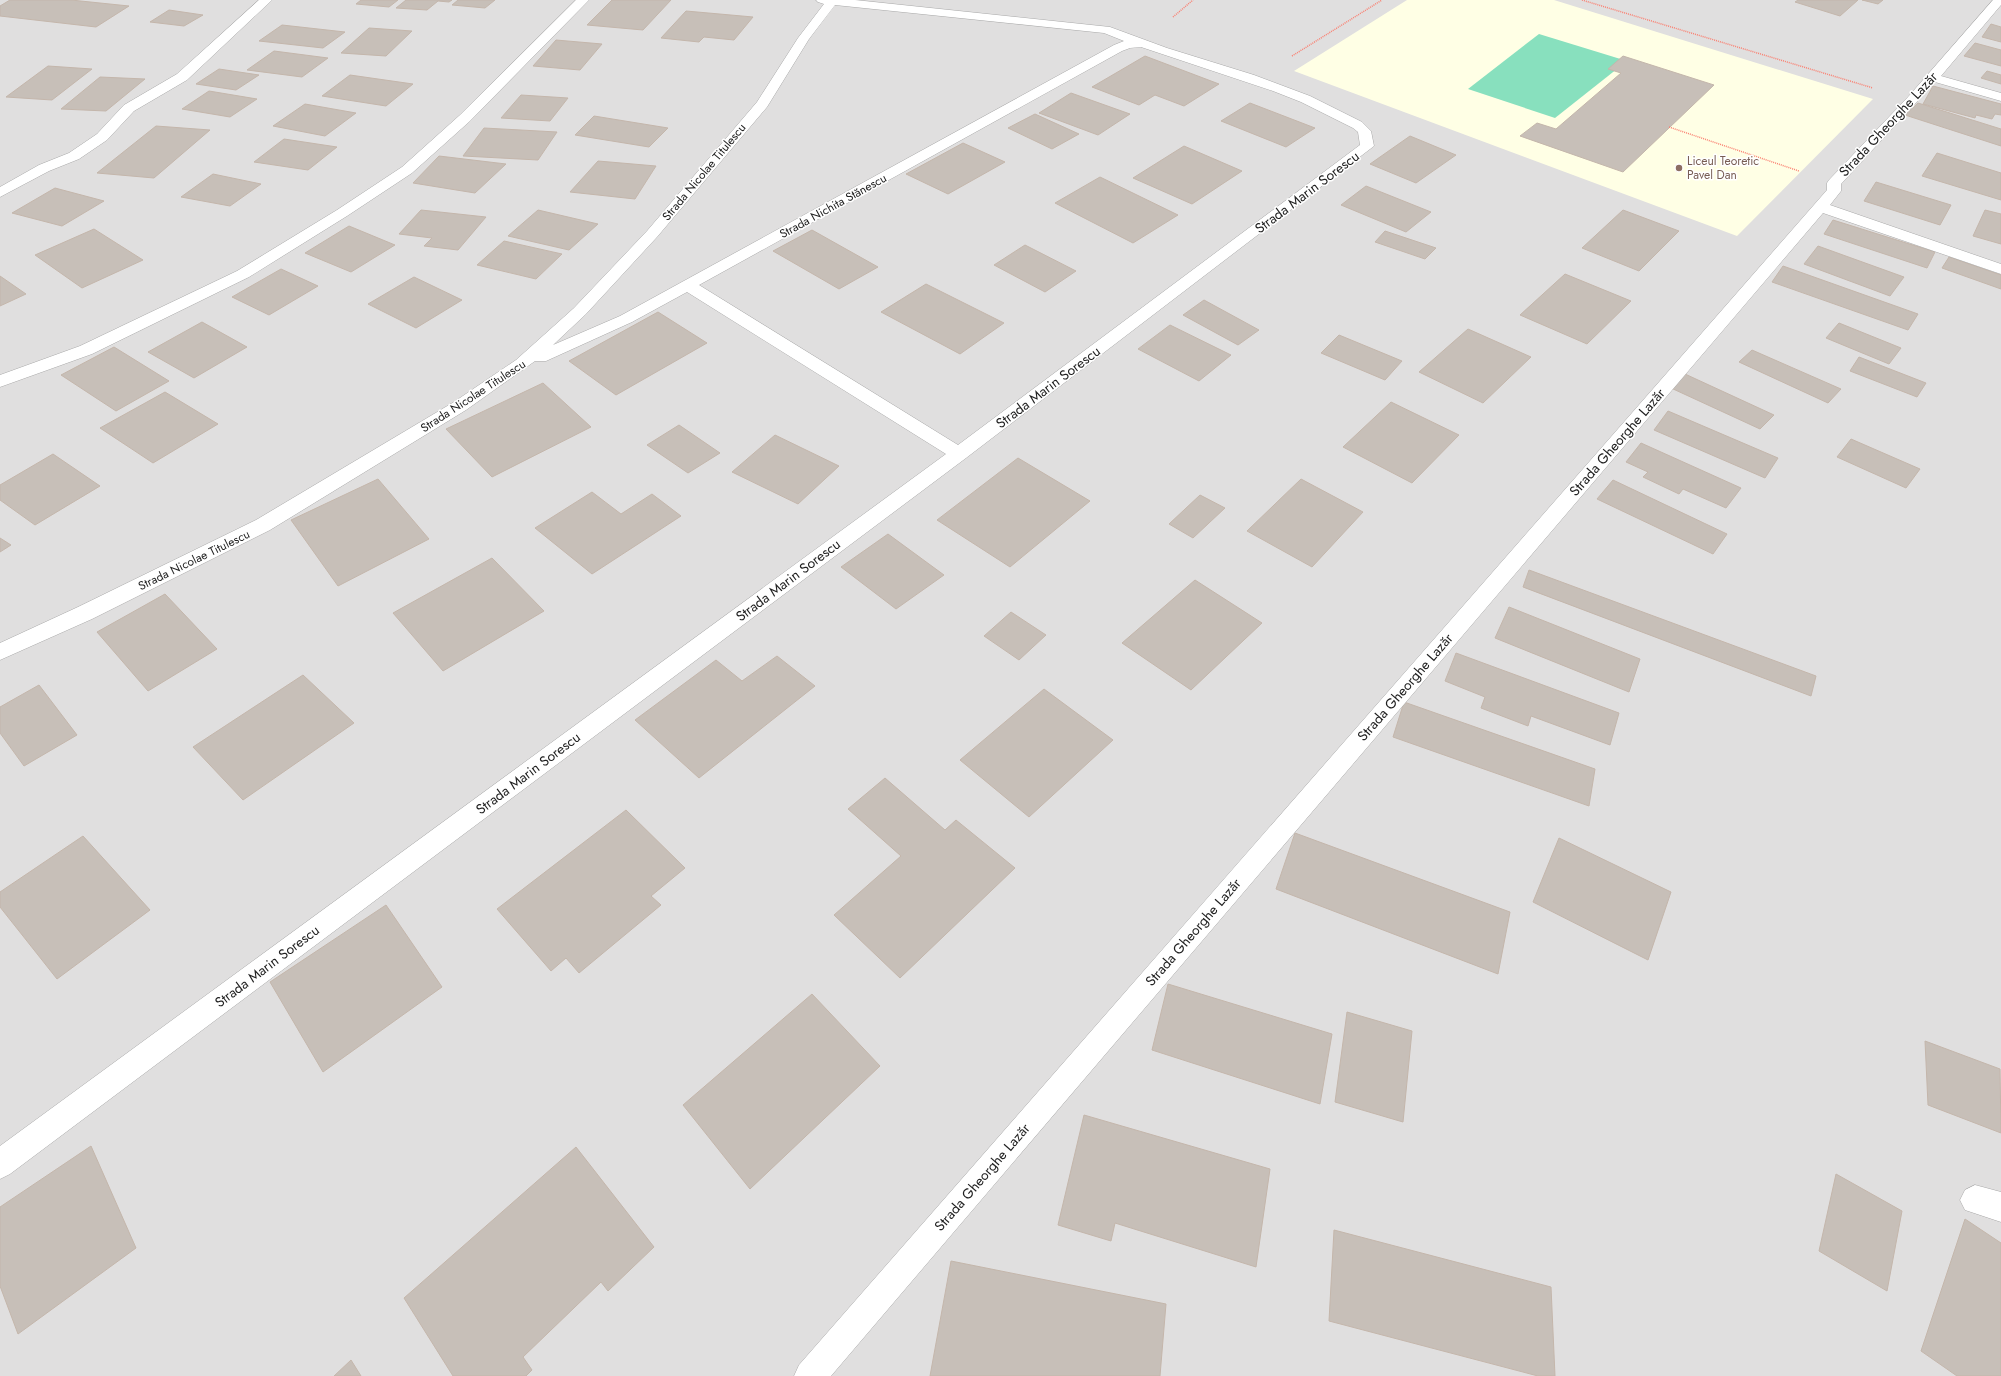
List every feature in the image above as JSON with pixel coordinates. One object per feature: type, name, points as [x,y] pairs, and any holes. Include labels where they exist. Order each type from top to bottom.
[{"type":"street","points":[[0,193],[44,168],[74,156],[102,137],[129,108],[182,77],[266,0]]},
{"type":"street","points":[[0,381],[86,350],[243,274],[348,209],[407,170],[465,118],[583,0]]},
{"type":"street","name":"Strada Marin Sorescu","points":[[0,1164],[959,454],[1367,146],[1365,132],[1355,123],[1310,100],[1254,80],[1140,44],[1106,30],[829,0]]},
{"type":"street","name":"Strada Nicolae Titulescu","points":[[0,652],[85,613],[263,525],[460,406],[522,364],[580,311],[652,234],[762,104],[829,0]]},
{"type":"street","name":"Strada Gheorghe Lazăr","points":[[810,1376],[1834,191],[1834,183],[1913,100],[1999,0]]},
{"type":"street","name":"Strada Nichita Stănescu","points":[[522,364],[626,319],[1118,48],[1128,44],[1140,44]]},
{"type":"street","points":[[1932,77],[2001,97]]},
{"type":"street","points":[[1820,207],[2001,269]]},
{"type":"street","points":[[687,286],[959,454]]},
{"type":"path","points":[[1254,80],[1382,0]]},
{"type":"path","points":[[1582,0],[1913,100]]},
{"type":"path","points":[[1669,127],[1834,183]]},
{"type":"shaded area","points":[[0,0],[2001,0],[2001,1376],[0,1376]]},
{"type":"shaded area","name":"Liceul Teoretic Pavel Dan","points":[[1407,0],[1554,0],[1873,99],[1737,236],[1294,71]]},
{"type":"green space","points":[[1539,34],[1627,61],[1555,118],[1468,89]]},
{"type":"building","points":[[10,0],[71,0],[129,6],[96,27],[0,16],[0,6]]},
{"type":"building","points":[[361,0],[398,0],[389,7],[356,4]]},
{"type":"building","points":[[406,0],[452,0],[449,2],[438,1],[427,10],[396,8]]},
{"type":"building","points":[[458,0],[495,0],[485,8],[452,5]]},
{"type":"building","points":[[612,0],[671,0],[643,30],[587,25]]},
{"type":"building","points":[[1798,0],[1858,0],[1840,16],[1795,2]]},
{"type":"building","points":[[1862,0],[1883,0],[1878,4]]},
{"type":"building","points":[[169,10],[203,15],[184,26],[150,22]]},
{"type":"building","points":[[686,11],[753,17],[734,40],[704,37],[699,42],[661,38]]},
{"type":"building","points":[[1991,24],[2001,27],[2001,42],[1982,37]]},
{"type":"building","points":[[282,25],[345,32],[323,48],[259,41]]},
{"type":"building","points":[[369,28],[412,31],[386,56],[341,53]]},
{"type":"building","points":[[556,40],[602,44],[580,70],[533,66]]},
{"type":"building","points":[[1975,43],[2001,50],[2001,66],[1964,56]]},
{"type":"building","points":[[274,51],[328,58],[302,77],[247,70]]},
{"type":"building","points":[[1145,56],[1219,84],[1184,106],[1155,95],[1139,105],[1092,87]]},
{"type":"building","points":[[1623,56],[1714,85],[1623,172],[1520,136],[1537,123],[1556,129],[1621,73],[1608,69]]},
{"type":"building","points":[[48,66],[92,69],[52,100],[6,97]]},
{"type":"building","points":[[219,69],[259,75],[236,90],[196,84]]},
{"type":"building","points":[[1987,71],[2001,75],[2001,84],[1981,78]]},
{"type":"building","points":[[350,75],[413,84],[386,106],[322,96]]},
{"type":"building","points":[[100,77],[145,79],[106,111],[61,109]]},
{"type":"building","points":[[1933,86],[2001,104],[2001,115],[1995,114],[1992,119],[1976,115],[1975,118],[1923,104]]},
{"type":"building","points":[[209,91],[257,99],[230,117],[182,109]]},
{"type":"building","points":[[1071,93],[1130,114],[1098,135],[1039,113]]},
{"type":"building","points":[[521,95],[568,98],[550,121],[501,118]]},
{"type":"building","points":[[1250,103],[1315,128],[1286,147],[1221,121]]},
{"type":"building","points":[[1918,103],[2001,129],[2001,146],[1905,115]]},
{"type":"building","points":[[305,104],[356,113],[325,136],[273,126]]},
{"type":"building","points":[[1035,114],[1079,134],[1052,149],[1008,128]]},
{"type":"building","points":[[594,116],[668,128],[649,147],[575,135]]},
{"type":"building","points":[[156,126],[210,130],[154,178],[97,173]]},
{"type":"building","points":[[484,128],[557,132],[538,160],[463,156]]},
{"type":"building","points":[[1410,136],[1456,155],[1416,183],[1370,164]]},
{"type":"building","points":[[284,139],[337,147],[308,170],[254,162]]},
{"type":"building","points":[[963,143],[1005,162],[948,194],[906,174]]},
{"type":"building","points":[[1184,146],[1242,171],[1192,204],[1133,178]]},
{"type":"building","points":[[1937,153],[2001,173],[2001,200],[1922,176]]},
{"type":"building","points":[[439,156],[506,164],[475,193],[413,183]]},
{"type":"building","points":[[598,161],[656,166],[635,199],[570,192]]},
{"type":"building","points":[[213,174],[261,184],[230,206],[181,197]]},
{"type":"building","points":[[1100,177],[1178,215],[1133,243],[1055,203]]},
{"type":"building","points":[[1876,182],[1951,205],[1940,225],[1864,201]]},
{"type":"building","points":[[1366,186],[1431,212],[1406,232],[1341,205]]},
{"type":"building","points":[[55,188],[104,201],[62,226],[12,213]]},
{"type":"building","points":[[421,210],[486,217],[458,250],[424,246],[432,238],[399,234]]},
{"type":"building","points":[[538,210],[598,224],[569,250],[508,236]]},
{"type":"building","points":[[1623,210],[1679,231],[1639,271],[1582,248]]},
{"type":"building","points":[[1985,210],[2001,214],[2001,244],[1973,236]]},
{"type":"building","points":[[1833,220],[1935,252],[1927,268],[1824,234]]},
{"type":"building","points":[[349,226],[395,245],[351,272],[305,253]]},
{"type":"building","points":[[94,229],[143,260],[82,288],[35,255]]},
{"type":"building","points":[[812,230],[878,267],[839,289],[773,251]]},
{"type":"building","points":[[1385,231],[1436,248],[1425,259],[1375,242]]},
{"type":"building","points":[[504,241],[562,254],[536,279],[477,265]]},
{"type":"building","points":[[1025,245],[1076,271],[1045,292],[994,265]]},
{"type":"building","points":[[1818,246],[1904,277],[1890,296],[1804,264]]},
{"type":"building","points":[[1949,257],[2001,275],[2001,289],[1942,268]]},
{"type":"building","points":[[1783,266],[1918,314],[1908,330],[1772,282]]},
{"type":"building","points":[[281,269],[318,286],[269,315],[232,297]]},
{"type":"building","points":[[1565,274],[1631,301],[1587,344],[1520,315]]},
{"type":"building","points":[[0,276],[26,294],[0,306]]},
{"type":"building","points":[[414,277],[462,300],[416,328],[368,304]]},
{"type":"building","points":[[926,284],[1004,323],[960,354],[881,312]]},
{"type":"building","points":[[1204,300],[1259,330],[1238,345],[1183,315]]},
{"type":"building","points":[[658,312],[707,343],[616,395],[569,361]]},
{"type":"building","points":[[202,322],[247,347],[194,378],[148,352]]},
{"type":"building","points":[[1839,323],[1901,348],[1889,364],[1826,338]]},
{"type":"building","points":[[1170,325],[1231,355],[1199,381],[1138,349]]},
{"type":"building","points":[[1468,329],[1531,357],[1483,403],[1419,372]]},
{"type":"building","points":[[1339,335],[1402,361],[1385,380],[1321,353]]},
{"type":"building","points":[[114,347],[169,381],[116,411],[61,375]]},
{"type":"building","points":[[1752,350],[1841,389],[1828,403],[1739,362]]},
{"type":"building","points":[[1859,357],[1926,383],[1917,397],[1850,371]]},
{"type":"building","points":[[1685,374],[1774,415],[1760,429],[1671,388]]},
{"type":"building","points":[[543,383],[591,427],[492,477],[446,429]]},
{"type":"building","points":[[165,392],[218,424],[153,463],[100,428]]},
{"type":"building","points":[[1391,402],[1459,435],[1412,483],[1343,447]]},
{"type":"building","points":[[1668,411],[1778,458],[1765,478],[1654,430]]},
{"type":"building","points":[[679,425],[720,453],[688,473],[647,445]]},
{"type":"building","points":[[775,435],[839,466],[798,504],[732,472]]},
{"type":"building","points":[[1851,439],[1920,469],[1906,488],[1837,457]]},
{"type":"building","points":[[1641,443],[1741,488],[1726,508],[1683,489],[1679,494],[1643,477],[1648,472],[1626,462]]},
{"type":"building","points":[[53,454],[100,486],[35,525],[0,500],[0,485]]},
{"type":"building","points":[[1018,458],[1090,501],[1010,567],[937,520]]},
{"type":"building","points":[[378,479],[429,539],[338,586],[291,520]]},
{"type":"building","points":[[1301,479],[1363,512],[1312,567],[1247,531]]},
{"type":"building","points":[[1613,480],[1727,534],[1713,554],[1597,499]]},
{"type":"building","points":[[592,492],[621,514],[652,494],[681,516],[592,574],[535,528]]},
{"type":"building","points":[[1200,495],[1225,508],[1193,538],[1169,524]]},
{"type":"building","points":[[888,534],[944,575],[896,609],[841,567]]},
{"type":"building","points":[[0,538],[11,545],[0,552]]},
{"type":"building","points":[[492,558],[544,611],[443,671],[393,613]]},
{"type":"building","points":[[1529,570],[1816,676],[1811,696],[1523,587]]},
{"type":"building","points":[[1195,580],[1262,623],[1191,690],[1122,643]]},
{"type":"building","points":[[165,594],[217,649],[148,691],[97,632]]},
{"type":"building","points":[[1509,607],[1640,659],[1629,692],[1495,638]]},
{"type":"building","points":[[1011,612],[1046,635],[1019,660],[984,636]]},
{"type":"building","points":[[1456,653],[1619,713],[1610,745],[1531,716],[1528,726],[1481,708],[1485,697],[1445,681]]},
{"type":"building","points":[[777,656],[815,686],[699,778],[635,720],[716,660],[742,681]]},
{"type":"building","points":[[303,675],[354,723],[243,800],[193,747]]},
{"type":"building","points":[[39,685],[77,735],[24,766],[0,733],[0,707]]},
{"type":"building","points":[[1044,689],[1113,740],[1029,817],[960,760]]},
{"type":"building","points":[[1404,702],[1595,769],[1589,806],[1393,737]]},
{"type":"building","points":[[885,778],[945,830],[956,820],[1015,868],[900,978],[834,915],[901,856],[848,809]]},
{"type":"building","points":[[626,810],[685,868],[651,896],[661,905],[579,973],[566,958],[551,971],[497,909]]},
{"type":"building","points":[[1295,833],[1510,912],[1498,974],[1276,889]]},
{"type":"building","points":[[83,836],[150,910],[57,979],[0,907],[0,892]]},
{"type":"building","points":[[1559,838],[1671,892],[1648,960],[1533,902]]},
{"type":"building","points":[[386,905],[442,987],[323,1072],[270,982]]},
{"type":"building","points":[[1168,984],[1332,1034],[1320,1104],[1152,1050]]},
{"type":"building","points":[[812,994],[880,1066],[750,1189],[683,1105]]},
{"type":"building","points":[[1347,1012],[1412,1031],[1403,1122],[1335,1102]]},
{"type":"building","points":[[1925,1041],[2000,1069],[2001,1133],[1928,1105]]},
{"type":"building","points":[[1084,1115],[1270,1169],[1256,1267],[1115,1223],[1111,1241],[1058,1225]]},
{"type":"building","points":[[91,1146],[136,1248],[18,1334],[0,1286],[0,1207]]},
{"type":"building","points":[[576,1147],[654,1247],[608,1291],[601,1282],[523,1357],[532,1370],[526,1376],[453,1376],[404,1298]]},
{"type":"building","points":[[1836,1174],[1902,1211],[1887,1291],[1819,1251]]},
{"type":"building","points":[[1965,1219],[2001,1243],[2001,1376],[1957,1376],[1921,1351]]},
{"type":"building","points":[[1334,1230],[1551,1287],[1555,1376],[1538,1376],[1329,1321]]},
{"type":"building","points":[[951,1261],[1166,1304],[1160,1376],[930,1376]]},
{"type":"building","points":[[351,1360],[361,1376],[334,1376]]},
{"type":"place","name":"Liceul Teoretic Pavel Dan","points":[[1679,168]]}]
